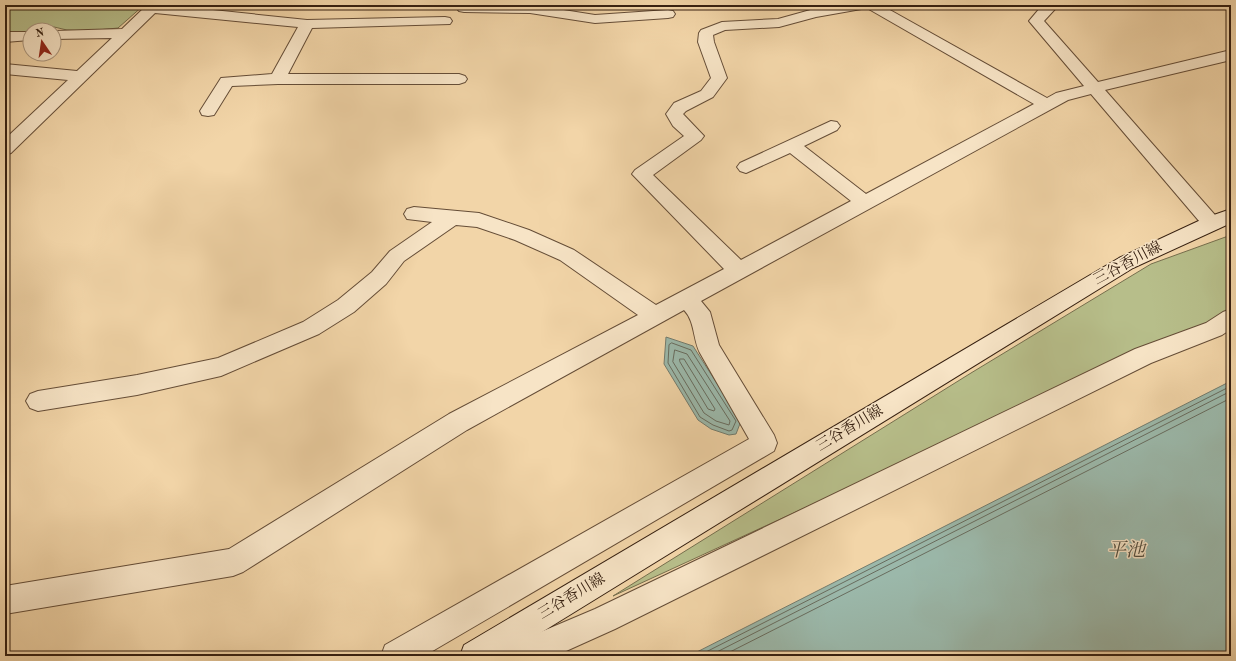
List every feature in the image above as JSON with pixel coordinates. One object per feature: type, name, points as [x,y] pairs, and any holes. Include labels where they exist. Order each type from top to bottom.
[{"type":"street","points":[[461,5],[464,8],[530,9],[595,19],[668,14]]},
{"type":"street","points":[[738,270],[641,174],[695,136],[679,122],[674,114],[680,107],[707,94],[719,78],[706,42],[706,33],[722,26],[779,23],[814,13],[864,5]]},
{"type":"street","points":[[871,5],[1046,104]]},
{"type":"street","points":[[1045,5],[1049,8],[1036,22],[1094,88],[1221,219]]},
{"type":"street","points":[[5,149],[154,6],[307,24],[445,21]]},
{"type":"street","points":[[278,79],[307,24]]},
{"type":"street","points":[[62,35],[126,33]]},
{"type":"street","points":[[5,37],[22,36]]},
{"type":"street","points":[[5,600],[233,562],[458,422],[687,300],[738,270],[1046,104],[1062,96],[1231,55]]},
{"type":"street","points":[[5,69],[81,76]]},
{"type":"street","points":[[208,111],[227,81],[278,79],[459,79]]},
{"type":"street","points":[[746,167],[831,126]]},
{"type":"street","points":[[791,145],[864,202]]},
{"type":"street","points":[[414,214],[479,220],[522,235],[567,255],[656,316]]},
{"type":"street","points":[[38,401],[137,385],[221,367],[310,328],[346,306],[380,278],[397,256],[452,218]]},
{"type":"street","name":"三谷香川線","points":[[475,656],[1126,263],[1221,219]]},
{"type":"street","points":[[396,656],[764,443],[708,347],[699,312],[687,300]]},
{"type":"street","points":[[521,656],[606,619],[1143,356],[1214,329],[1231,318]]},
{"type":"green space","points":[[11,5],[144,5],[118,28],[87,31],[67,30],[62,29],[62,22],[22,22],[22,32],[5,32],[5,7]]},
{"type":"green space","points":[[1231,235],[1231,312],[613,596],[971,373],[1151,264]]},
{"type":"water","points":[[666,337],[693,346],[741,421],[736,434],[729,435],[711,429],[698,420],[664,364]]},
{"type":"water","name":"平池","points":[[1231,381],[1231,656],[689,656]]}]
